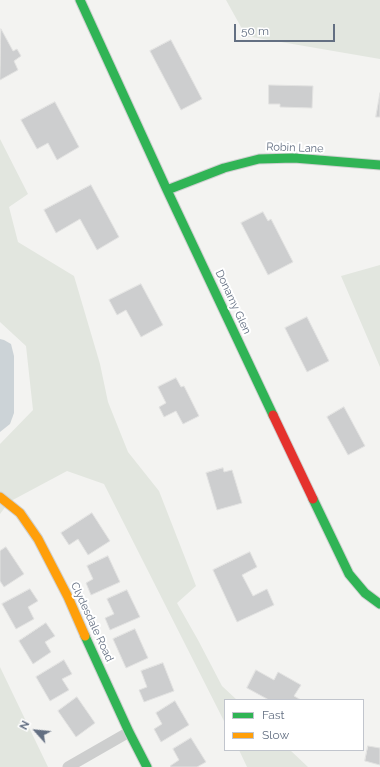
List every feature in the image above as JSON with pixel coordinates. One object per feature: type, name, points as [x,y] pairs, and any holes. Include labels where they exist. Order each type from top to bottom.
[{"type":"street","name":"Donamy Glen","points":[[80,0],[167,190],[346,569],[360,589],[372,600],[380,604]]},
{"type":"street","name":"Robin Lane","points":[[167,190],[224,168],[259,159],[294,158],[380,165]]},
{"type":"street","name":"Clydesdale Road","points":[[0,496],[20,513],[38,539],[68,597],[147,767]]},
{"type":"street","points":[[68,767],[130,732]]},
{"type":"shaded area","points":[[226,0],[380,0],[380,59],[246,36]]},
{"type":"shaded area","points":[[0,139],[28,194],[9,207],[18,242],[74,276],[100,364],[108,402],[128,452],[159,491],[196,586],[177,603],[222,686],[236,699],[224,699],[224,721],[104,484],[67,471],[9,502],[0,514],[0,444],[33,410],[26,346],[0,322]]},
{"type":"shaded area","points":[[380,265],[380,367],[341,276]]},
{"type":"shaded area","points":[[0,339],[11,344],[14,356],[14,413],[10,424],[0,432]]},
{"type":"shaded area","points":[[0,667],[48,767],[0,767]]},
{"type":"shaded area","points":[[239,751],[291,751],[308,767],[247,767]]},
{"type":"building","points":[[1,29],[13,51],[17,49],[21,56],[14,61],[18,70],[0,80]]},
{"type":"building","points":[[171,40],[202,99],[181,110],[150,51]]},
{"type":"building","points":[[269,85],[313,86],[312,108],[280,107],[280,104],[269,104]]},
{"type":"building","points":[[380,93],[380,117],[376,117]]},
{"type":"building","points":[[55,102],[79,147],[57,160],[48,143],[37,149],[21,120]]},
{"type":"building","points":[[91,185],[119,237],[97,250],[80,219],[56,233],[44,210]]},
{"type":"building","points":[[263,212],[268,221],[271,219],[293,262],[268,275],[241,223]]},
{"type":"building","points":[[141,284],[163,325],[141,337],[126,310],[117,315],[109,300]]},
{"type":"building","points":[[307,317],[329,361],[307,372],[285,328]]},
{"type":"building","points":[[176,378],[181,387],[184,386],[199,416],[183,424],[176,411],[164,417],[159,407],[166,403],[158,387]]},
{"type":"building","points":[[344,407],[365,446],[348,455],[327,417]]},
{"type":"building","points":[[223,468],[224,472],[232,470],[242,503],[217,510],[206,473]]},
{"type":"building","points":[[92,513],[110,541],[88,555],[78,539],[69,545],[61,533]]},
{"type":"building","points":[[6,547],[24,574],[4,587],[0,581],[0,551]]},
{"type":"building","points":[[250,552],[257,567],[242,575],[253,596],[267,589],[274,605],[237,622],[213,570]]},
{"type":"building","points":[[108,556],[120,582],[91,595],[86,583],[93,579],[87,566]]},
{"type":"building","points":[[30,589],[38,601],[28,607],[34,619],[16,629],[2,604]]},
{"type":"building","points":[[127,590],[140,617],[110,630],[105,618],[114,614],[107,599]]},
{"type":"building","points":[[46,623],[55,636],[45,642],[51,652],[33,664],[19,641]]},
{"type":"building","points":[[135,629],[148,658],[126,668],[113,639]]},
{"type":"building","points":[[64,660],[72,674],[62,679],[69,690],[50,701],[36,677]]},
{"type":"building","points":[[163,663],[174,691],[144,702],[139,690],[147,687],[141,671]]},
{"type":"building","points":[[256,670],[274,680],[278,672],[301,685],[294,696],[299,699],[267,699],[247,688]]},
{"type":"building","points":[[77,697],[95,723],[76,737],[58,711]]},
{"type":"building","points":[[175,701],[189,725],[161,742],[154,729],[162,724],[156,713]]},
{"type":"building","points":[[191,738],[206,762],[197,767],[171,767],[170,766],[179,760],[173,749]]},
{"type":"building","points":[[368,746],[380,748],[380,765],[365,761]]},
{"type":"traffic: fast","points":[[80,0],[167,190],[273,415]]},
{"type":"traffic: fast","points":[[167,190],[224,168],[259,159],[294,158],[380,165]]},
{"type":"traffic: fast","points":[[313,499],[349,574],[365,593],[380,604]]},
{"type":"traffic: fast","points":[[85,636],[129,732],[147,767]]},
{"type":"traffic: slow","points":[[0,497],[20,513],[38,539],[68,597],[85,636]]},
{"type":"traffic: jam","points":[[273,415],[313,499]]}]
